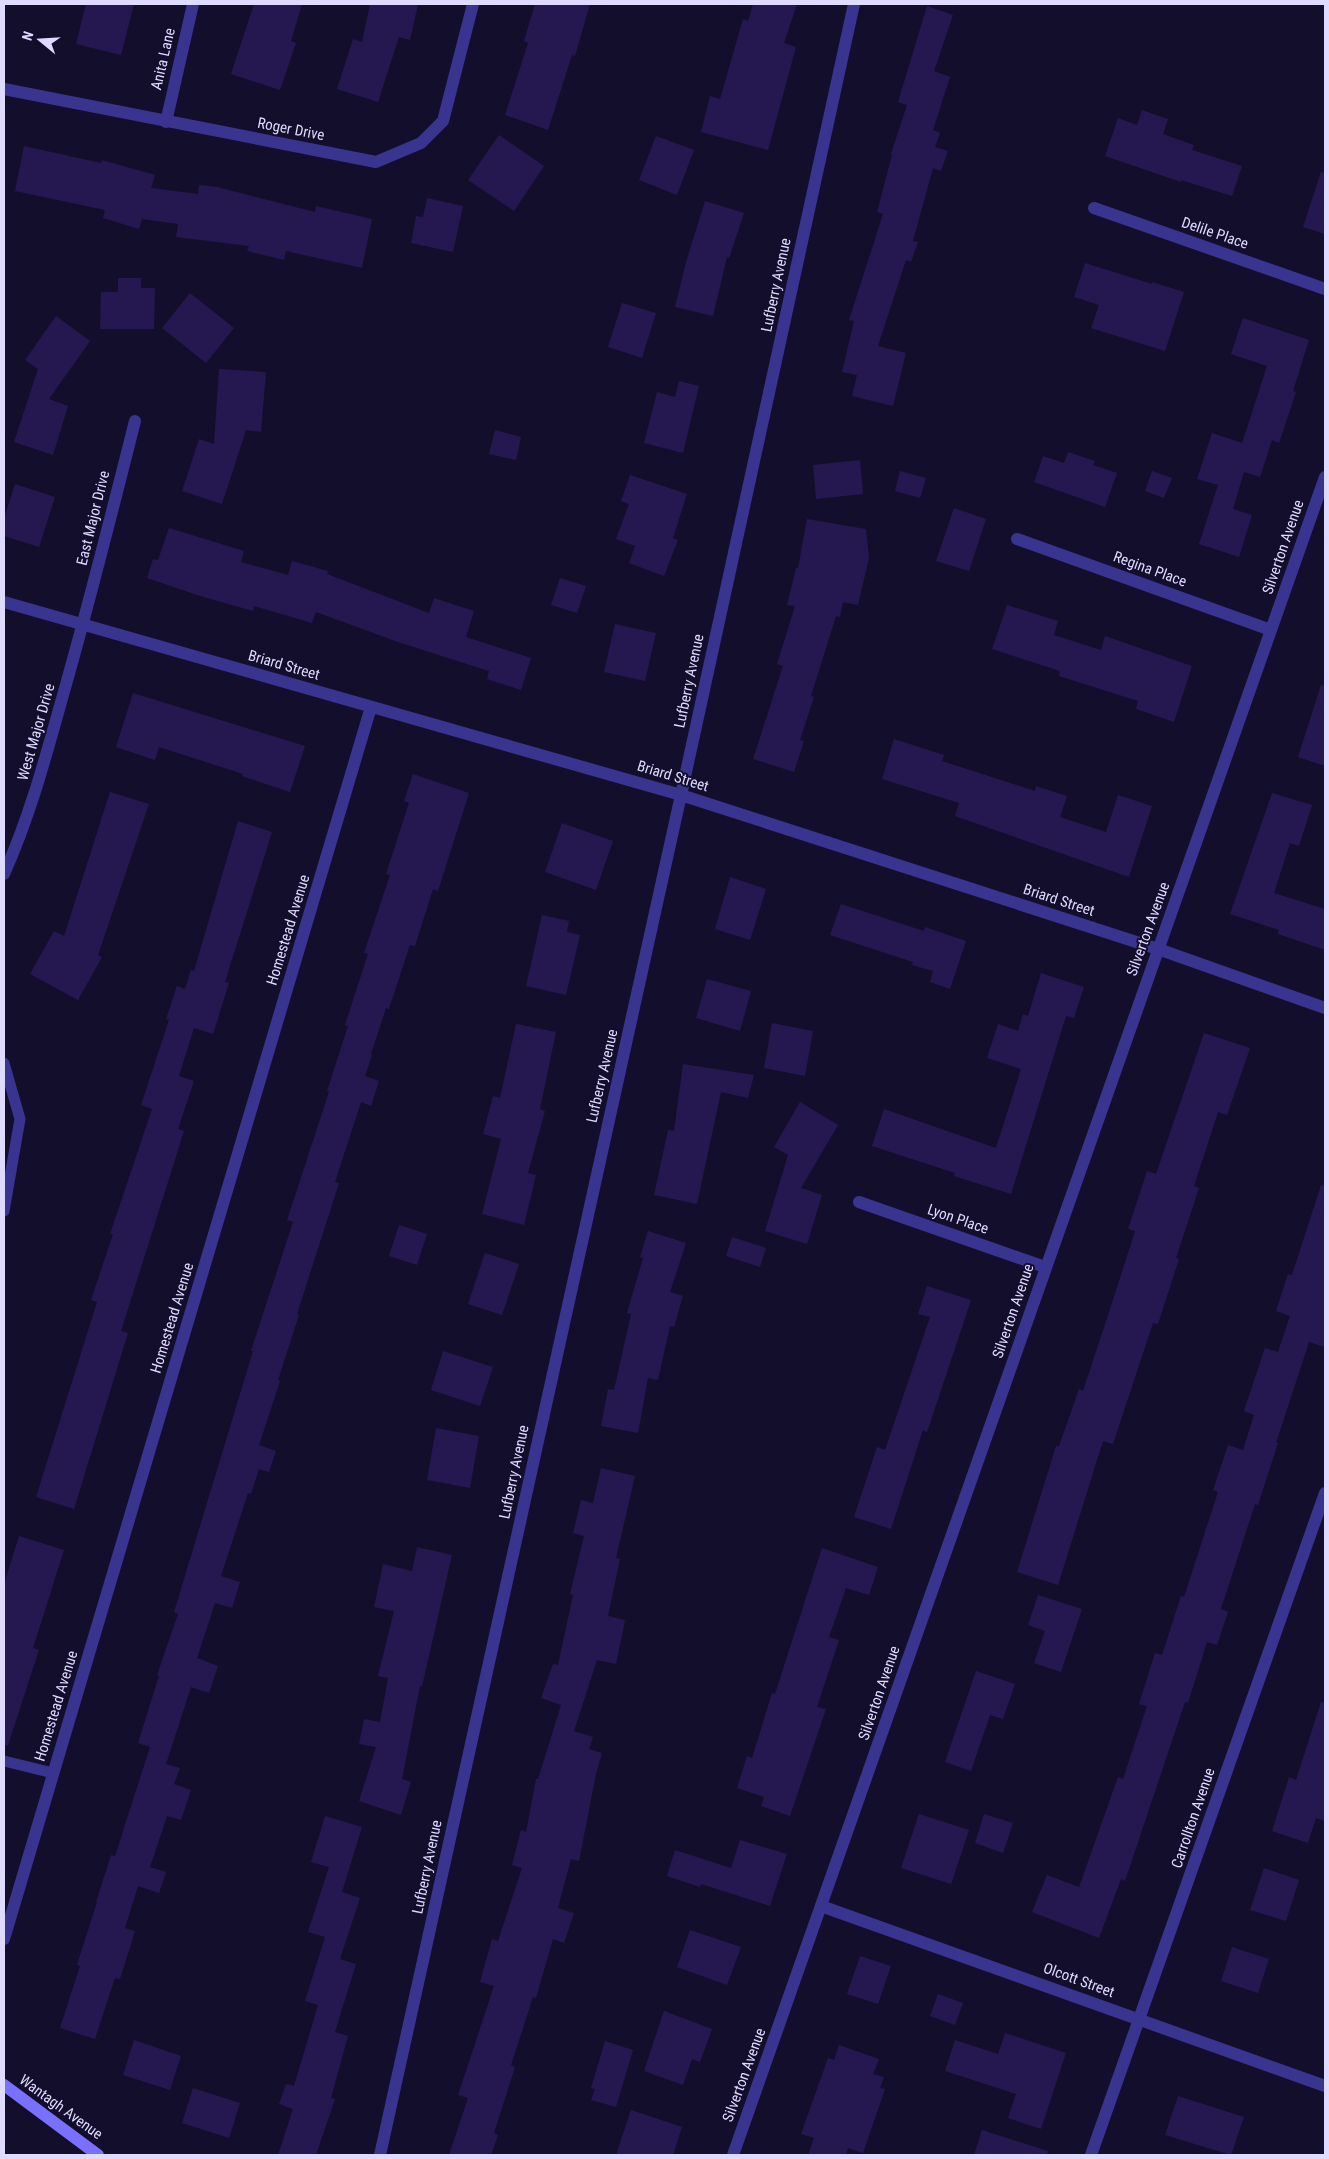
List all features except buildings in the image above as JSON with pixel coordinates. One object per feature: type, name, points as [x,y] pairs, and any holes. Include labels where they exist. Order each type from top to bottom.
[{"type":"main road","name":"Wantagh Avenue","points":[[4,2086],[98,2155]]},
{"type":"street","name":"Anita Lane","points":[[166,122],[193,4]]},
{"type":"street","name":"Roger Drive","points":[[4,89],[376,162],[421,143],[443,121],[473,4]]},
{"type":"street","name":"Lufberry Avenue","points":[[380,2155],[854,4]]},
{"type":"street","name":"Delile Place","points":[[1094,208],[1325,289]]},
{"type":"street","name":"East Major Drive","points":[[83,624],[135,420]]},
{"type":"street","name":"Silverton Avenue","points":[[732,2155],[1325,477]]},
{"type":"street","name":"Regina Place","points":[[1017,539],[1271,630]]},
{"type":"street","name":"Briard Street","points":[[4,602],[681,795],[1158,949],[1325,1008]]},
{"type":"street","name":"West Major Drive","points":[[4,874],[20,839],[33,801],[83,624]]},
{"type":"street","name":"Homestead Avenue","points":[[4,1939],[371,707]]},
{"type":"street","name":"Lyon Place","points":[[860,1202],[1045,1267]]},
{"type":"street","name":"Carrollton Avenue","points":[[1091,2155],[1325,1493]]},
{"type":"street","name":"Olcott Street","points":[[821,1906],[1325,2086]]},
{"type":"lane","points":[[4,1063],[20,1118],[4,1211]]},
{"type":"lane","points":[[4,1761],[53,1773]]}]
